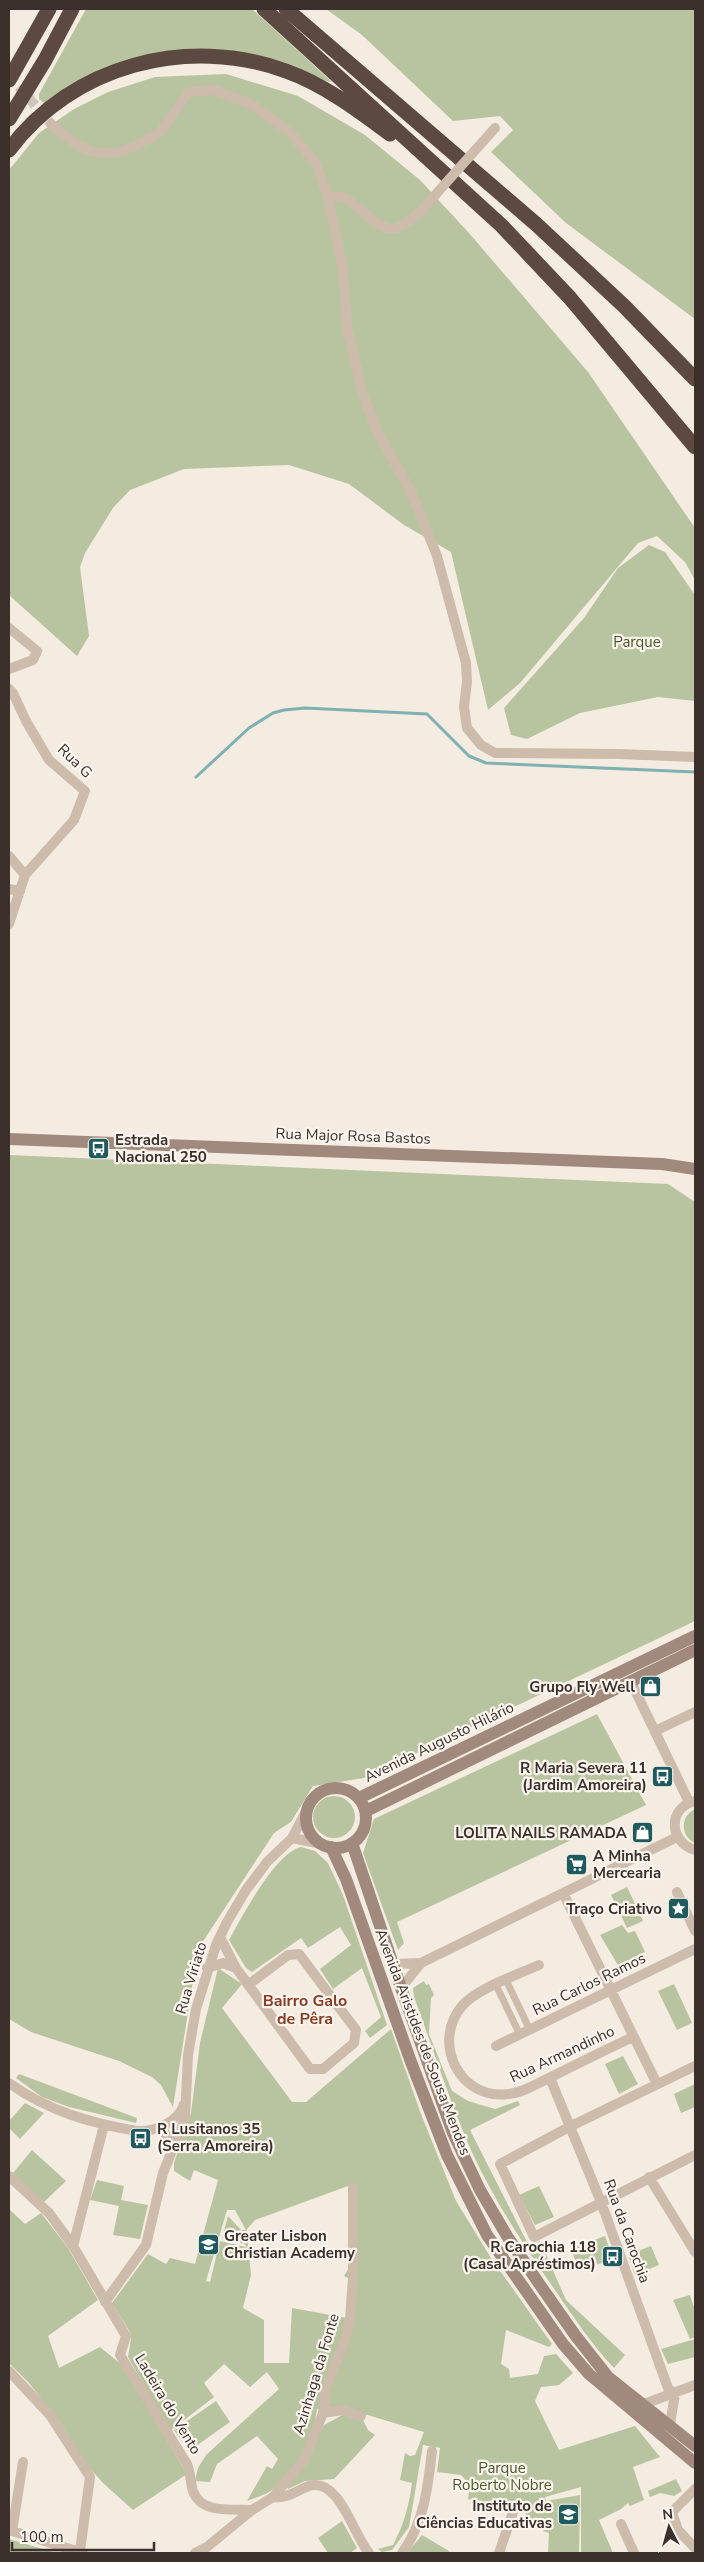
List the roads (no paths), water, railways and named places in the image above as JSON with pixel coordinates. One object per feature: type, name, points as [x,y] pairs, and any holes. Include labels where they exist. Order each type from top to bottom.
[{"type":"highway","points":[[9,73],[19,44],[39,9]]},
{"type":"highway","points":[[9,80],[49,9]]},
{"type":"highway","points":[[9,119],[72,9]]},
{"type":"highway","points":[[264,9],[502,226],[542,268],[695,447]]},
{"type":"highway","points":[[286,9],[370,84],[419,122],[536,224],[624,306],[695,379]]},
{"type":"highway","points":[[300,9],[377,76],[419,122]]},
{"type":"highway","points":[[9,150],[24,132],[48,109],[91,82],[146,62],[189,55],[208,55],[250,60],[307,80],[432,163]]},
{"type":"main road","name":"Rua Major Rosa Bastos","points":[[9,1139],[662,1164],[695,1169]]},
{"type":"main road","name":"Avenida Augusto Hilário","points":[[359,1798],[695,1636]]},
{"type":"main road","name":"Avenida Augusto Hilário","points":[[366,1811],[695,1650]]},
{"type":"main road","points":[[335,1788],[344,1789],[359,1798],[366,1811],[364,1829],[352,1843],[339,1848],[327,1846],[310,1831],[306,1814],[309,1806],[318,1794],[335,1788]]},
{"type":"main road","name":"Avenida Aristides de Sousa Mendes","points":[[352,1843],[453,2133],[480,2190],[507,2236],[575,2335],[608,2377],[670,2424],[695,2446]]},
{"type":"main road","name":"Avenida Aristides de Sousa Mendes","points":[[327,1846],[346,1879],[411,2062],[447,2155],[488,2235],[563,2344],[589,2374],[695,2463]]},
{"type":"street","points":[[51,124],[69,140],[93,153],[125,152],[162,131],[174,110],[189,92],[214,90],[252,104],[288,131],[316,163],[328,198],[343,270],[347,327],[362,391],[376,429],[412,494],[437,556],[466,663],[464,718],[472,736],[481,746],[495,753],[695,757]]},
{"type":"street","points":[[328,198],[342,197],[354,203],[379,224],[388,228],[398,228],[420,212],[495,128]]},
{"type":"street","points":[[9,628],[37,651],[33,660],[9,669]]},
{"type":"street","name":"Rua G","points":[[9,689],[14,693],[26,722],[49,760],[85,791],[74,820],[26,875]]},
{"type":"street","points":[[9,856],[26,875],[9,924]]},
{"type":"street","points":[[9,889],[20,891]]},
{"type":"street","points":[[631,1682],[692,1802],[683,1806],[675,1817],[674,1831],[682,1844],[695,1850]]},
{"type":"street","points":[[655,1731],[695,1712]]},
{"type":"street","name":"Rua Viriato","points":[[105,2302],[146,2245],[162,2173],[184,2121],[189,2043],[196,2009],[214,1950],[246,1890],[267,1862],[292,1838],[309,1806]]},
{"type":"street","points":[[393,1964],[421,1963],[677,1837]]},
{"type":"street","points":[[292,1838],[327,1846]]},
{"type":"street","points":[[677,1892],[695,1931]]},
{"type":"street","points":[[563,1893],[657,2084]]},
{"type":"street","points":[[220,1937],[236,1968],[248,1985],[310,2069],[324,2069],[354,2043],[356,2030],[299,1954],[292,1953],[248,1985]]},
{"type":"street","name":"Rua Carlos Ramos","points":[[496,2046],[695,1949]]},
{"type":"street","points":[[214,1950],[236,1968]]},
{"type":"street","points":[[208,1968],[223,1963],[236,1968]]},
{"type":"street","points":[[401,1988],[421,1963]]},
{"type":"street","name":"Rua Armandinho","points":[[539,1964],[471,1998],[457,2013],[449,2036],[448,2046],[453,2064],[473,2087],[498,2095],[520,2091],[633,2036]]},
{"type":"street","points":[[501,1983],[530,2030]]},
{"type":"street","points":[[501,1983],[520,2035]]},
{"type":"street","points":[[695,2066],[571,2126],[500,2164],[534,2237],[695,2155]]},
{"type":"street","name":"Rua da Carochia","points":[[550,2078],[601,2202],[668,2388],[675,2394]]},
{"type":"street","points":[[9,2084],[50,2108],[104,2125],[142,2131],[161,2126],[180,2113],[186,2097]]},
{"type":"street","points":[[73,2246],[104,2125]]},
{"type":"street","points":[[161,2126],[173,2148]]},
{"type":"street","name":"Ladeira do Vento","points":[[9,2176],[49,2213],[73,2246],[126,2336],[120,2355],[187,2464],[196,2500],[204,2506],[252,2510]]},
{"type":"street","points":[[649,2177],[694,2246]]},
{"type":"street","name":"Azinhaga da Fonte","points":[[273,2497],[305,2458],[323,2413],[326,2388],[346,2336],[350,2320],[353,2278],[353,2188]]},
{"type":"street","points":[[9,2371],[50,2415],[90,2477],[82,2552],[11,2530],[23,2462]]},
{"type":"street","points":[[644,2404],[695,2385]]},
{"type":"street","points":[[670,2424],[675,2394]]},
{"type":"street","points":[[323,2413],[343,2410],[361,2416]]},
{"type":"street","points":[[402,2553],[414,2536],[422,2513],[432,2451]]},
{"type":"street","points":[[195,2553],[207,2547],[252,2510],[273,2497],[279,2498],[313,2485],[329,2489],[336,2494],[357,2536],[369,2553]]},
{"type":"street","points":[[694,2492],[672,2512],[678,2530],[695,2548]]},
{"type":"street","points":[[499,2553],[513,2512]]},
{"type":"street","points":[[621,2524],[634,2553]]},
{"type":"waterway","points":[[196,777],[249,728],[273,713],[305,708],[427,714],[469,756],[486,763],[695,772]]},
{"type":"tunnel","points":[[9,75],[51,124]]},
{"type":"place","name":"Estrada Nacional 250","points":[[99,1149]]},
{"type":"place","name":"Grupo Fly Well","points":[[651,1687]]},
{"type":"place","name":"R Maria Severa 11 (Jardim Amoreira)","points":[[663,1777]]},
{"type":"place","name":"LOLITA NAILS RAMADA","points":[[643,1833]]},
{"type":"place","name":"A Minha Mercearia","points":[[577,1865]]},
{"type":"place","name":"Traço Criativo","points":[[678,1909]]},
{"type":"place","name":"R Lusitanos 35 (Serra Amoreira)","points":[[141,2138]]},
{"type":"place","name":"Greater Lisbon Christian Academy","points":[[208,2245]]},
{"type":"place","name":"R Carochia 118 (Casal Apréstimos)","points":[[612,2256]]},
{"type":"place","name":"Instituto de Ciências Educativas","points":[[568,2515]]},
{"type":"district","name":"Bairro Galo de Pêra","points":[[305,2009]]},
{"type":"park label","name":"Parque","points":[[637,642]]},
{"type":"park label","name":"Parque Roberto Nobre","points":[[502,2476]]}]
